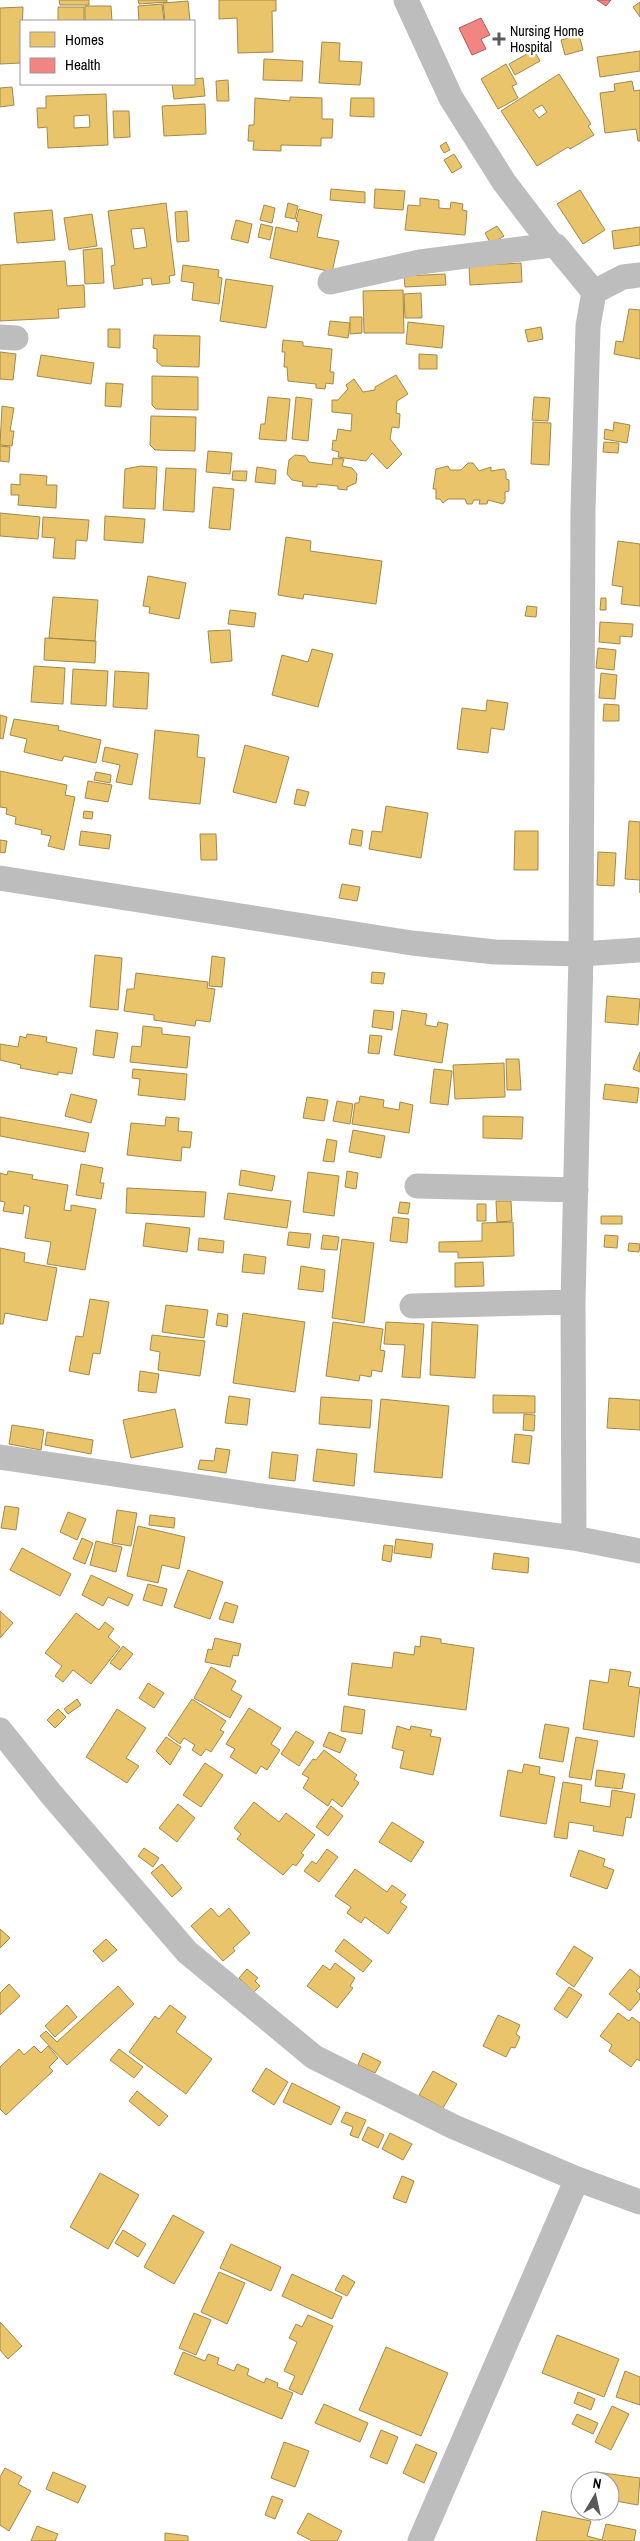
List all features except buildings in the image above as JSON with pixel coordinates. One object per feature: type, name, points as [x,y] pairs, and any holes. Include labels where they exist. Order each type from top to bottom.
[{"type":"street","points":[[406,0],[451,98],[504,182],[552,245],[556,246],[594,292],[588,326],[583,511],[581,954],[573,1302],[574,1538]]},
{"type":"street","points":[[330,282],[420,262],[552,245]]},
{"type":"street","points":[[594,292],[623,277],[640,275]]},
{"type":"street","points":[[0,878],[412,943],[495,952],[581,954],[640,950]]},
{"type":"street","points":[[417,1186],[576,1190]]},
{"type":"street","points":[[412,1306],[573,1302]]},
{"type":"street","points":[[0,1457],[246,1494],[574,1538],[640,1551]]},
{"type":"street","points":[[0,1730],[51,1794],[187,1952],[314,2057],[454,2127],[577,2179],[640,2202]]},
{"type":"street","points":[[420,2541],[577,2179]]},
{"type":"place","name":"Nursing Home Hospital","points":[[499,39]]}]
